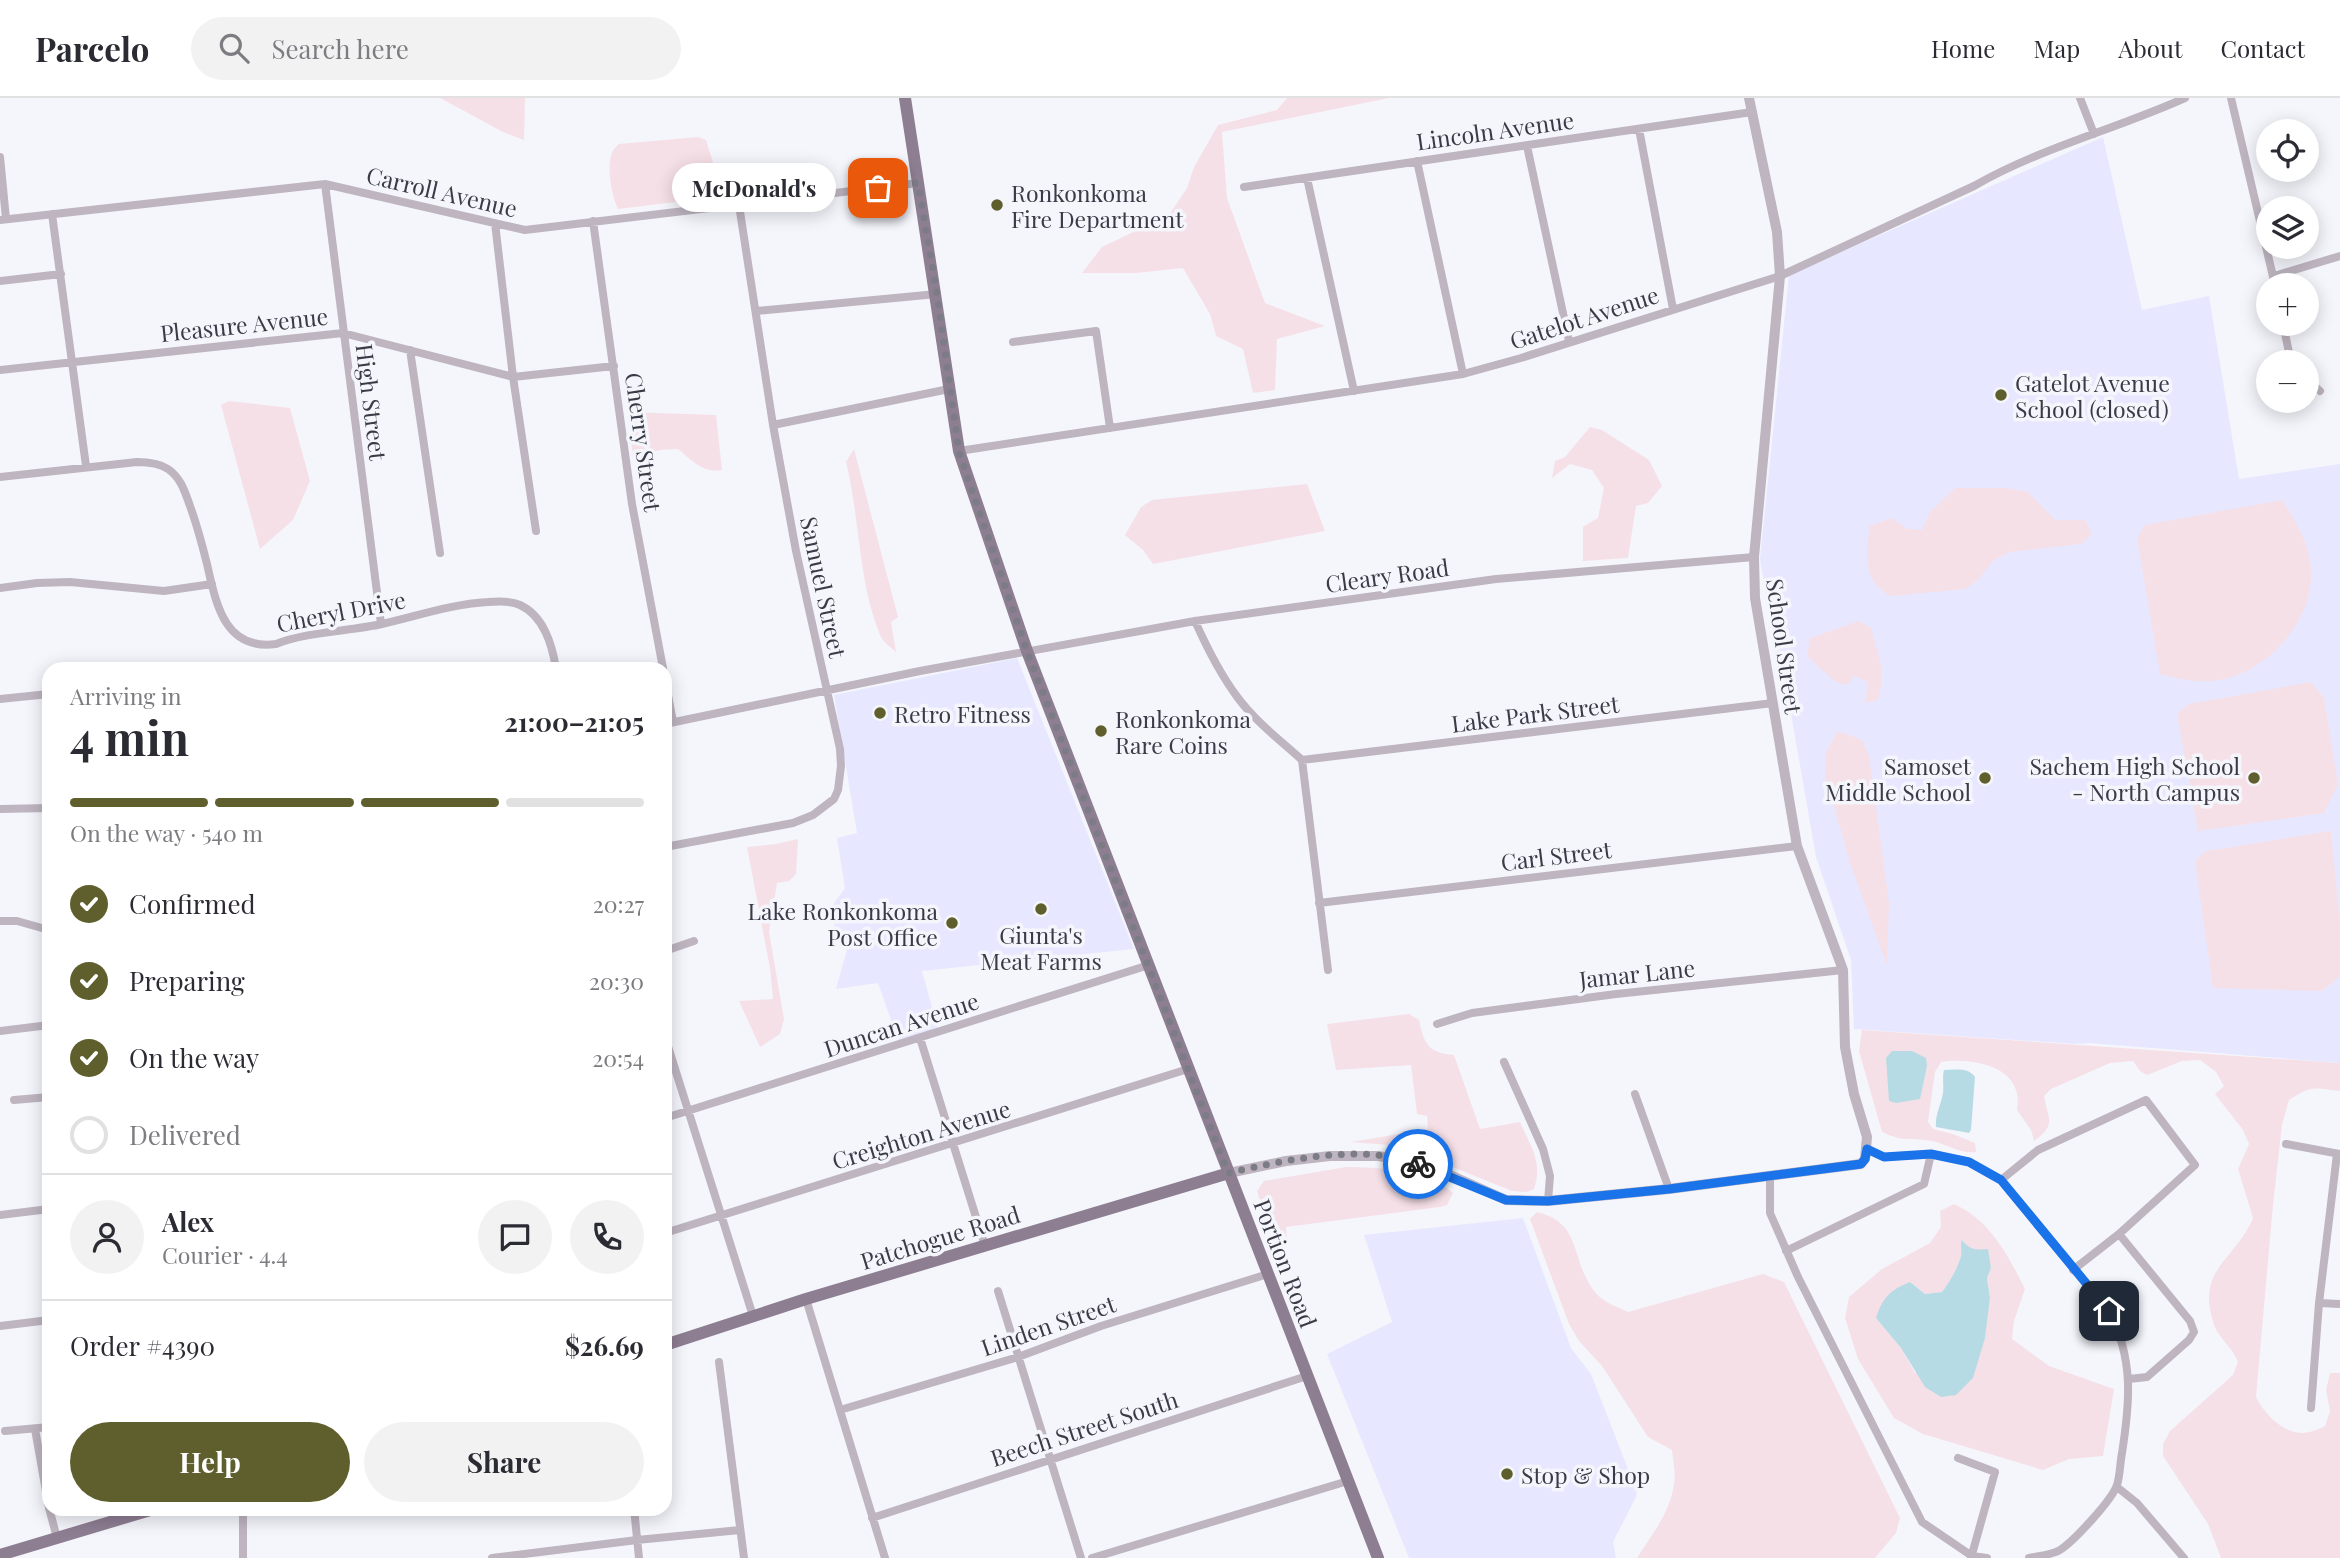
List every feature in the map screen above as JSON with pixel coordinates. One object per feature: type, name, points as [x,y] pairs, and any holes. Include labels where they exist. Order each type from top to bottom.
[{"type":"main road","name":"Portion Road","points":[[905,98],[959,452],[1027,651],[1378,1558]]},
{"type":"main road","name":"Patchogue Road","points":[[672,1343],[806,1299],[1228,1173]]},
{"type":"main road","points":[[0,1555],[130,1516]]},
{"type":"street","name":"School Street","points":[[1749,98],[1777,232],[1780,276],[1754,557],[1755,598],[1797,846],[1843,970],[1844,1047],[1867,1137],[1867,1149]]},
{"type":"street","points":[[2080,98],[2094,134]]},
{"type":"street","name":"Gatelot Avenue","points":[[959,452],[1463,374],[1521,358],[1780,276],[1999,172],[2185,98]]},
{"type":"street","points":[[2231,98],[2273,273]]},
{"type":"street","name":"Lincoln Avenue","points":[[1244,187],[1752,112]]},
{"type":"street","points":[[1639,129],[1673,309]]},
{"type":"street","points":[[1527,146],[1569,341]]},
{"type":"street","points":[[0,157],[3,219]]},
{"type":"street","points":[[1417,161],[1463,374]]},
{"type":"street","points":[[1307,178],[1354,391]]},
{"type":"street","name":"Carroll Avenue","points":[[3,219],[325,184],[525,230],[918,183]]},
{"type":"street","name":"High Street","points":[[325,184],[381,624]]},
{"type":"street","name":"Samuel Street","points":[[672,846],[806,819],[834,799],[841,765],[796,551],[773,425],[739,205]]},
{"type":"street","points":[[52,214],[86,466]]},
{"type":"street","name":"Cherry Street","points":[[593,221],[632,504],[662,662]]},
{"type":"street","points":[[495,223],[513,377],[536,531]]},
{"type":"street","points":[[2284,273],[2340,256]]},
{"type":"street","points":[[0,281],[61,274]]},
{"type":"street","points":[[756,311],[937,294]]},
{"type":"street","points":[[1013,342],[1096,331],[1110,428]]},
{"type":"street","name":"Pleasure Avenue","points":[[0,370],[343,333],[513,377],[614,366]]},
{"type":"street","points":[[410,351],[440,553]]},
{"type":"street","points":[[773,425],[949,389]]},
{"type":"street","name":"Cheryl Drive","points":[[0,477],[137,462],[167,468],[185,490],[199,532],[219,611],[228,626],[240,638],[259,644],[276,644],[467,604],[506,601],[520,605],[539,622],[551,643],[555,662]]},
{"type":"street","name":"Cleary Road","points":[[672,722],[920,671],[1195,621],[1496,579],[1754,557]]},
{"type":"street","points":[[0,588],[70,582],[164,591],[212,584]]},
{"type":"street","points":[[1195,621],[1212,659],[1238,699],[1302,760],[1328,970]]},
{"type":"street","points":[[0,699],[42,695]]},
{"type":"street","name":"Lake Park Street","points":[[1302,760],[1773,703]]},
{"type":"street","points":[[0,809],[42,808]]},
{"type":"street","name":"Carl Street","points":[[1319,903],[1797,846]]},
{"type":"street","points":[[0,921],[17,921],[42,928]]},
{"type":"street","points":[[672,949],[694,941]]},
{"type":"street","name":"Duncan Avenue","points":[[672,1116],[1149,965]]},
{"type":"street","name":"Jamar Lane","points":[[1437,1024],[1472,1013],[1616,994],[1843,970]]},
{"type":"street","points":[[0,1031],[42,1026]]},
{"type":"street","points":[[920,1038],[985,1246]]},
{"type":"street","points":[[672,1060],[753,1316]]},
{"type":"street","points":[[1504,1062],[1543,1149],[1550,1176],[1548,1201]]},
{"type":"street","name":"Creighton Avenue","points":[[672,1231],[1188,1069]]},
{"type":"street","points":[[1635,1094],[1669,1189]]},
{"type":"street","points":[[14,1101],[42,1098]]},
{"type":"street","points":[[2001,1180],[2038,1150],[2146,1100],[2195,1165],[2119,1234],[2073,1270]]},
{"type":"street","points":[[2286,1144],[2338,1154],[2319,1303],[2311,1408]]},
{"type":"street","points":[[1228,1173],[1286,1161],[1330,1156],[1378,1156],[1410,1161],[1506,1200],[1548,1201],[1669,1189],[1861,1164],[1867,1149],[1884,1157],[1931,1154],[1969,1162],[2001,1180],[2109,1311],[2119,1330],[2126,1354],[2129,1378],[2117,1487],[2062,1554],[2029,1558]]},
{"type":"street","points":[[1786,1251],[1924,1184],[1931,1154]]},
{"type":"street","points":[[1770,1177],[1770,1213],[1786,1251],[1922,1522],[1972,1557],[1987,1558]]},
{"type":"street","points":[[0,1215],[42,1210]]},
{"type":"street","points":[[2119,1234],[2190,1321],[2194,1332],[2189,1340],[2147,1377],[2129,1378]]},
{"type":"street","name":"Linden Street","points":[[840,1410],[1018,1357],[1101,1326],[1268,1274]]},
{"type":"street","points":[[998,1291],[1081,1558]]},
{"type":"street","points":[[806,1299],[885,1558]]},
{"type":"street","points":[[2319,1303],[2340,1304]]},
{"type":"street","points":[[0,1326],[42,1321]]},
{"type":"street","points":[[719,1362],[744,1558]]},
{"type":"street","name":"Beech Street South","points":[[872,1518],[1307,1376]]},
{"type":"street","points":[[5,1432],[42,1428]]},
{"type":"street","points":[[36,1429],[42,1465]]},
{"type":"street","points":[[1958,1458],[1996,1472],[1972,1557]]},
{"type":"street","points":[[1092,1558],[1348,1481]]},
{"type":"street","points":[[2117,1487],[2137,1503],[2179,1556]]},
{"type":"street","points":[[51,1516],[57,1538]]},
{"type":"street","points":[[243,1516],[243,1558]]},
{"type":"street","points":[[635,1516],[639,1558]]},
{"type":"street","points":[[492,1558],[541,1555],[637,1540],[740,1530]]},
{"type":"shaded area","points":[[440,98],[525,98],[524,140],[503,132]]},
{"type":"shaded area","points":[[1287,98],[1389,98],[1222,132],[1227,198],[1265,303],[1325,326],[1277,339],[1275,390],[1253,393],[1243,349],[1216,336],[1210,314],[1183,268],[1136,273],[1082,273],[1102,247],[1169,215],[1187,188],[1194,167],[1218,125],[1277,110]]},
{"type":"shaded area","points":[[698,137],[706,140],[721,188],[716,197],[618,209],[612,189],[610,159],[619,144]]},
{"type":"shaded area","points":[[2103,137],[2142,310],[2209,296],[2239,479],[2340,464],[2340,1063],[2090,1043],[1854,1029],[1851,960],[1816,857],[1760,559],[1789,275]]},
{"type":"shaded area","points":[[229,401],[290,408],[310,481],[293,520],[260,549],[221,405]]},
{"type":"shaded area","points":[[628,412],[716,415],[722,470],[704,468],[678,449],[660,450],[633,458]]},
{"type":"shaded area","points":[[1590,427],[1602,430],[1649,460],[1662,486],[1648,503],[1636,506],[1628,558],[1583,561],[1583,527],[1598,518],[1604,488],[1592,470],[1570,464],[1552,478],[1555,461],[1565,457]]},
{"type":"shaded area","points":[[854,449],[898,617],[891,622],[896,652],[881,637],[868,595],[846,462]]},
{"type":"shaded area","points":[[1307,484],[1325,531],[1153,564],[1143,550],[1125,535],[1141,507],[1152,500]]},
{"type":"shaded area","points":[[1955,488],[2008,488],[2028,492],[2055,520],[2085,520],[2092,534],[2081,544],[2009,552],[1993,561],[1978,580],[1965,589],[1891,596],[1875,583],[1868,566],[1870,526],[1891,518],[1908,529],[1922,530],[1930,512]]},
{"type":"shaded area","points":[[2282,500],[2301,533],[2311,569],[2305,606],[2286,639],[2258,664],[2224,679],[2192,681],[2160,674],[2137,538],[2145,525]]},
{"type":"shaded area","points":[[1859,621],[1871,628],[1881,672],[1878,700],[1865,703],[1868,682],[1854,676],[1847,685],[1834,681],[1807,656],[1810,638]]},
{"type":"shaded area","points":[[1017,658],[1134,949],[922,971],[938,1029],[898,1040],[878,983],[836,989],[849,942],[836,938],[832,906],[845,888],[837,838],[857,833],[834,695]]},
{"type":"shaded area","points":[[2311,682],[2324,698],[2338,784],[2324,813],[2198,831],[2177,714],[2189,704]]},
{"type":"shaded area","points":[[1838,731],[1862,740],[1869,756],[1889,903],[1887,965],[1851,866],[1825,776],[1826,752]]},
{"type":"shaded area","points":[[2331,831],[2340,925],[2340,976],[2322,991],[2213,988],[2195,861],[2206,851]]},
{"type":"shaded area","points":[[798,839],[796,874],[789,881],[777,883],[769,932],[784,1019],[780,1034],[760,1047],[739,1001],[773,999],[770,968],[747,847]]},
{"type":"shaded area","points":[[1409,1014],[1419,1020],[1429,1046],[1438,1052],[1454,1055],[1480,1129],[1520,1122],[1536,1163],[1534,1189],[1527,1192],[1512,1191],[1423,1155],[1389,1145],[1351,1142],[1428,1129],[1427,1116],[1417,1114],[1411,1065],[1336,1070],[1327,1024]]},
{"type":"shaded area","points":[[1862,1030],[2340,1063],[2340,1091],[2313,1089],[2297,1095],[2289,1100],[2282,1125],[2256,1397],[2278,1424],[2293,1432],[2311,1432],[2325,1426],[2330,1411],[2326,1390],[2330,1373],[2340,1373],[2340,1558],[2221,1558],[2208,1524],[2163,1456],[2163,1444],[2170,1431],[2233,1375],[2238,1362],[2214,1325],[2209,1306],[2209,1291],[2219,1267],[2253,1218],[2238,1169],[2249,1144],[2243,1130],[2215,1094],[2224,1086],[2216,1072],[2200,1060],[2182,1061],[2147,1075],[2140,1071],[2133,1061],[2110,1063],[2051,1089],[2044,1096],[2049,1116],[2048,1126],[2034,1141],[2031,1130],[2017,1110],[2017,1095],[2013,1084],[2005,1075],[1994,1068],[1968,1061],[1941,1062],[1935,1072],[1928,1122],[1933,1129],[1975,1143],[1976,1152],[1970,1152],[1932,1141],[1902,1139],[1882,1132],[1859,1051]]},
{"type":"shaded area","points":[[1892,1051],[1912,1051],[1926,1058],[1927,1066],[1920,1099],[1896,1103],[1889,1101],[1886,1058]]},
{"type":"shaded area","points":[[1944,1070],[1965,1070],[1975,1077],[1969,1133],[1936,1127],[1943,1093]]},
{"type":"shaded area","points":[[1346,1167],[1402,1171],[1431,1179],[1453,1193],[1447,1205],[1440,1207],[1286,1227],[1287,1242],[1275,1245],[1257,1191],[1264,1181]]},
{"type":"shaded area","points":[[1954,1204],[1978,1219],[1997,1240],[2012,1264],[2025,1289],[2014,1321],[2012,1339],[2049,1366],[2114,1389],[2103,1456],[2069,1459],[2043,1470],[1923,1434],[1894,1418],[1858,1359],[1845,1318],[1849,1297],[1882,1269],[1930,1243],[1941,1227],[1940,1211]],"holes":[[[1963,1240],[1968,1248],[1976,1250],[1991,1268],[1987,1278],[1990,1298],[1915,1373],[1901,1348],[1876,1318],[1910,1282],[1925,1294],[1942,1292],[1959,1262]]]},
{"type":"shaded area","points":[[1537,1212],[1551,1217],[1568,1233],[1585,1277],[1595,1293],[1608,1303],[1628,1312],[1763,1274],[1784,1282],[1900,1518],[1896,1533],[1875,1558],[1637,1558],[1660,1523],[1672,1495],[1675,1476],[1672,1450],[1648,1437],[1602,1366],[1579,1341],[1569,1324],[1530,1219]]},
{"type":"shaded area","points":[[1523,1218],[1571,1348],[1591,1374],[1637,1492],[1613,1542],[1616,1558],[1409,1558],[1327,1354],[1392,1322],[1364,1235]]},
{"type":"shaded area","points":[[1962,1240],[1973,1249],[1988,1249],[1991,1268],[1987,1278],[1990,1298],[1985,1338],[1973,1378],[1956,1395],[1941,1397],[1925,1387],[1901,1348],[1876,1318],[1888,1295],[1910,1282],[1925,1294],[1942,1292],[1961,1256]]},
{"type":"way so far","points":[[878,188],[918,183],[959,452],[1027,651],[1228,1173],[1286,1161],[1330,1156],[1378,1156],[1418,1164]]},
{"type":"place","name":"McDonald's","points":[[878,188]]},
{"type":"place","name":"Ronkonkoma Fire Department","points":[[997,205]]},
{"type":"place","name":"Gatelot Avenue School (closed)","points":[[2001,395]]},
{"type":"place","name":"Retro Fitness","points":[[880,713]]},
{"type":"place","name":"Ronkonkoma Rare Coins","points":[[1101,731]]},
{"type":"place","name":"Samoset Middle School","points":[[1985,778]]},
{"type":"place","name":"Sachem High School - North Campus","points":[[2254,778]]},
{"type":"place","name":"Giunta's Meat Farms","points":[[1041,909]]},
{"type":"place","name":"Lake Ronkonkoma Post Office","points":[[952,923]]},
{"type":"place","name":"Stop & Shop","points":[[1507,1474]]},
{"type":"route","points":[[1418,1164],[1506,1200],[1548,1201],[1669,1189],[1861,1164],[1867,1149],[1884,1157],[1931,1154],[1969,1162],[2001,1180],[2109,1311]]}]
